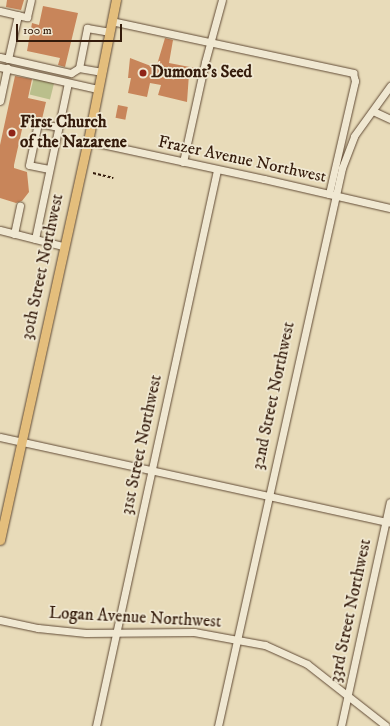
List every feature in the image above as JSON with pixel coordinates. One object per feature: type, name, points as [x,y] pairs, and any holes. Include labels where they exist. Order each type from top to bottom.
[{"type":"main road","name":"30th Street Northwest","points":[[0,540],[63,246],[88,141],[116,0]]},
{"type":"street","points":[[0,11],[27,17],[31,0]]},
{"type":"street","points":[[183,162],[210,42],[222,0]]},
{"type":"street","points":[[8,59],[18,15]]},
{"type":"street","points":[[111,22],[210,42],[353,74],[354,81],[332,195]]},
{"type":"street","points":[[79,68],[88,28],[109,32]]},
{"type":"street","points":[[0,57],[71,73],[79,68],[101,72]]},
{"type":"street","points":[[0,101],[3,68],[98,90]]},
{"type":"street","points":[[35,239],[68,83]]},
{"type":"street","name":"32nd Street Northwest","points":[[218,726],[332,195],[348,147],[390,86]]},
{"type":"street","points":[[373,111],[390,119]]},
{"type":"street","points":[[49,169],[29,165],[38,123],[58,127]]},
{"type":"street","name":"Frazer Avenue Northwest","points":[[88,141],[390,208]]},
{"type":"street","name":"31st Street Northwest","points":[[96,726],[217,170]]},
{"type":"street","points":[[14,234],[20,206]]},
{"type":"street","points":[[0,230],[63,246]]},
{"type":"street","points":[[0,438],[388,522]]},
{"type":"street","name":"33rd Street Northwest","points":[[341,726],[388,522],[390,502]]},
{"type":"street","name":"Logan Avenue Northwest","points":[[0,620],[64,632],[194,632],[237,639],[290,654],[318,671],[386,726]]},
{"type":"path","points":[[93,173],[113,178]]},
{"type":"green space","points":[[34,77],[54,82],[50,100],[30,94]]},
{"type":"building","points":[[7,0],[24,0],[21,10],[6,7]]},
{"type":"building","points":[[43,6],[78,13],[65,67],[58,65],[60,58],[27,51],[32,23],[39,25]]},
{"type":"building","points":[[165,38],[173,40],[169,63],[195,68],[194,75],[189,74],[187,102],[158,95],[161,85],[150,83],[147,97],[128,93],[131,78],[128,78],[130,58],[156,68]]},
{"type":"building","name":"First Church of the Nazarene","points":[[15,76],[32,79],[28,98],[46,102],[42,119],[25,116],[14,168],[27,172],[29,192],[22,201],[16,203],[0,198],[0,145]]},
{"type":"building","points":[[118,105],[128,107],[125,120],[116,118]]},
{"type":"place","name":"Dumont's Seed","points":[[143,73]]},
{"type":"place","name":"First Church of the Nazarene","points":[[12,133]]}]
